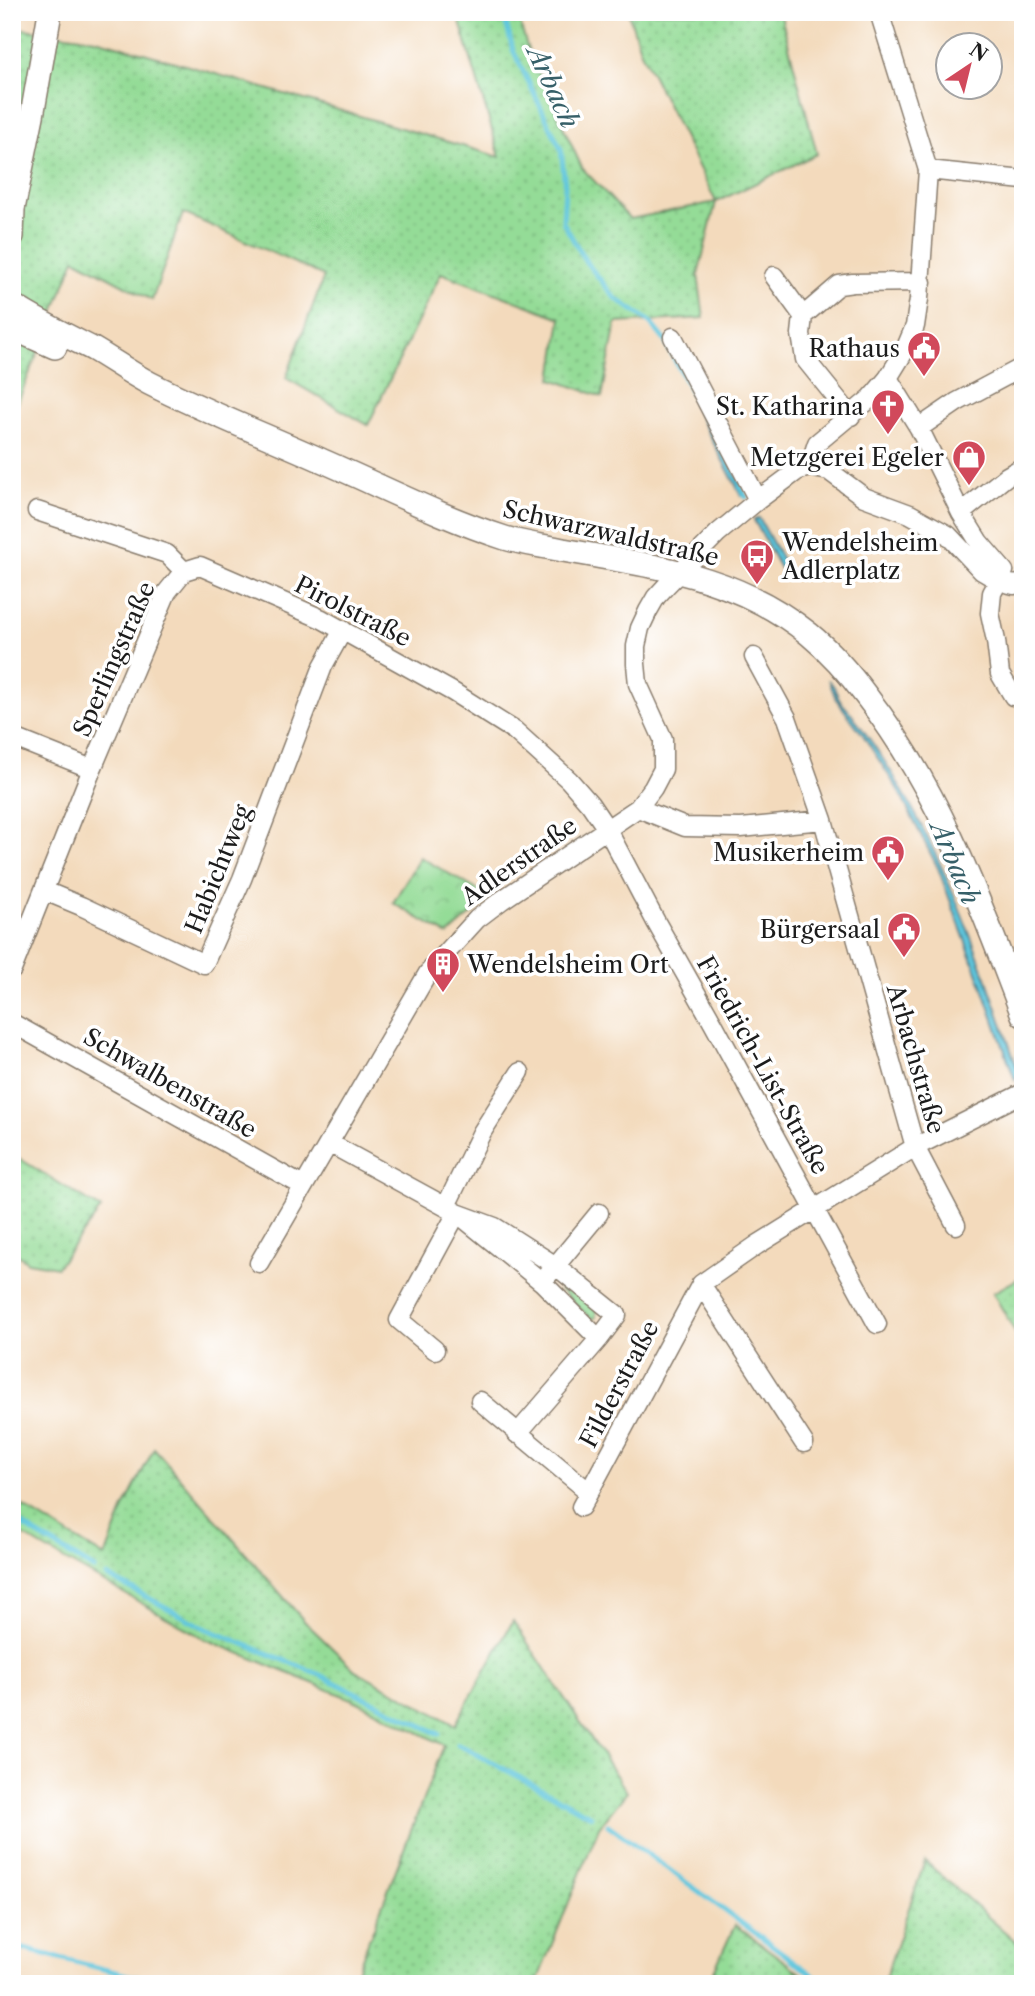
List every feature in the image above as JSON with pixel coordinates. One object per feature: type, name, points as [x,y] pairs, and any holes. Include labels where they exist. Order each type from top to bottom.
[{"type":"street","points":[[12,236],[13,210],[50,12]]},
{"type":"street","points":[[879,12],[929,170],[922,282],[915,326],[904,352],[888,378],[871,398],[817,443],[809,467],[829,471],[864,497],[910,514],[948,535],[982,571],[999,581],[1014,585],[1023,583]]},
{"type":"street","points":[[929,170],[1023,180]]},
{"type":"street","points":[[774,276],[803,316],[801,334],[805,359],[851,416]]},
{"type":"street","points":[[803,316],[839,285],[922,282]]},
{"type":"street","name":"Schwarzwaldstraße","points":[[12,304],[146,382]]},
{"type":"street","name":"Schwarzwaldstraße","points":[[12,328],[110,371],[146,382],[431,509],[507,539],[681,571],[726,587],[785,617],[832,655],[875,706],[903,747],[937,806],[970,877],[1023,1015]]},
{"type":"street","points":[[673,337],[758,500]]},
{"type":"street","points":[[919,428],[957,402],[1023,367]]},
{"type":"street","points":[[888,378],[919,428],[961,513],[979,542],[1004,571],[992,593],[990,613],[1000,674],[1013,696],[1023,694]]},
{"type":"street","name":"Adlerstraße","points":[[259,1263],[428,973],[477,919],[638,808],[653,788],[663,769],[663,739],[638,684],[636,646],[648,611],[656,597],[718,533],[797,471],[809,467]]},
{"type":"street","points":[[961,513],[1007,476],[1023,467]]},
{"type":"street","points":[[37,511],[167,554],[184,571]]},
{"type":"street","name":"Pirolstraße","points":[[184,571],[200,566],[322,619],[453,692],[515,731],[569,780],[607,829]]},
{"type":"street","name":"Sperlingstraße","points":[[12,970],[92,769],[167,592],[184,571]]},
{"type":"street","name":"Habichtweg","points":[[45,891],[204,964],[242,879],[323,666],[343,630]]},
{"type":"street","name":"Arbachstraße","points":[[754,657],[787,718],[822,820],[915,1147],[956,1225]]},
{"type":"street","name":"Sperlingstraße","points":[[12,737],[92,769]]},
{"type":"street","points":[[638,808],[685,827],[741,828],[822,820]]},
{"type":"street","name":"Friedrich-List-Straße","points":[[607,829],[877,1324]]},
{"type":"street","name":"Schwalbenstraße","points":[[12,1023],[303,1186]]},
{"type":"street","points":[[435,1350],[399,1320],[451,1210],[482,1132],[520,1072]]},
{"type":"street","name":"Filderstraße","points":[[581,1507],[701,1284],[814,1209],[915,1147],[1023,1093]]},
{"type":"street","points":[[328,1143],[451,1210],[495,1227],[556,1266],[617,1315],[517,1434]]},
{"type":"street","points":[[451,1210],[542,1282],[599,1339]]},
{"type":"street","points":[[542,1282],[599,1213]]},
{"type":"street","points":[[701,1284],[804,1443]]},
{"type":"street","points":[[480,1401],[583,1487]]},
{"type":"green space","points":[[457,12],[517,12],[527,47],[582,168],[630,219],[716,202],[698,275],[704,318],[616,323],[602,397],[552,379],[561,318],[441,273],[368,425],[286,378],[324,276],[183,213],[152,300],[75,259],[12,417],[12,72],[17,50],[16,28],[96,39],[500,157]]},
{"type":"green space","points":[[628,12],[780,12],[817,154],[716,202],[641,52]]},
{"type":"green space","points":[[420,857],[491,898],[448,935],[393,903]]},
{"type":"green space","points":[[12,1154],[101,1209],[57,1267],[28,1262],[12,1251]]},
{"type":"green space","points":[[1023,1276],[1023,1346],[993,1293]]},
{"type":"green space","points":[[564,1283],[596,1309],[596,1317],[589,1317],[559,1289]]},
{"type":"green space","points":[[154,1448],[305,1622],[355,1670],[455,1725],[513,1621],[627,1792],[599,1827],[536,1984],[352,1984],[444,1745],[356,1701],[205,1639],[12,1529],[12,1500],[105,1557],[124,1508]]},
{"type":"green space","points":[[925,1861],[1023,1948],[1023,1984],[883,1984]]},
{"type":"green space","points":[[735,1925],[815,1984],[708,1984]]},
{"type":"water","points":[[698,402],[745,492],[741,495],[693,404]]},
{"type":"water","points":[[759,518],[786,567],[781,570],[754,520]]},
{"type":"water","points":[[829,681],[905,795],[928,839],[969,931],[1019,1074],[1015,1080],[938,868],[897,788],[836,699]]},
{"type":"waterway","name":"Arbach","points":[[503,12],[513,50],[561,149],[565,186],[563,222],[586,262],[615,298],[649,321],[665,341],[699,407]]},
{"type":"waterway","name":"Arbach","points":[[740,487],[746,497]]},
{"type":"waterway","points":[[12,1519],[94,1569]]},
{"type":"waterway","points":[[107,1576],[207,1629],[316,1673],[439,1734]]},
{"type":"waterway","points":[[458,1744],[591,1816]]},
{"type":"waterway","points":[[608,1825],[825,1984]]},
{"type":"waterway","points":[[12,1946],[163,1984]]},
{"type":"place","name":"Rathaus","points":[[924,378]]},
{"type":"place","name":"St. Katharina","points":[[888,436]]},
{"type":"place","name":"Metzgerei Egeler","points":[[969,487]]},
{"type":"place","name":"Wendelsheim Adlerplatz","points":[[757,586]]},
{"type":"place","name":"Musikerheim","points":[[888,882]]},
{"type":"place","name":"Bürgersaal","points":[[904,959]]},
{"type":"place","name":"Wendelsheim Ort","points":[[443,994]]}]
